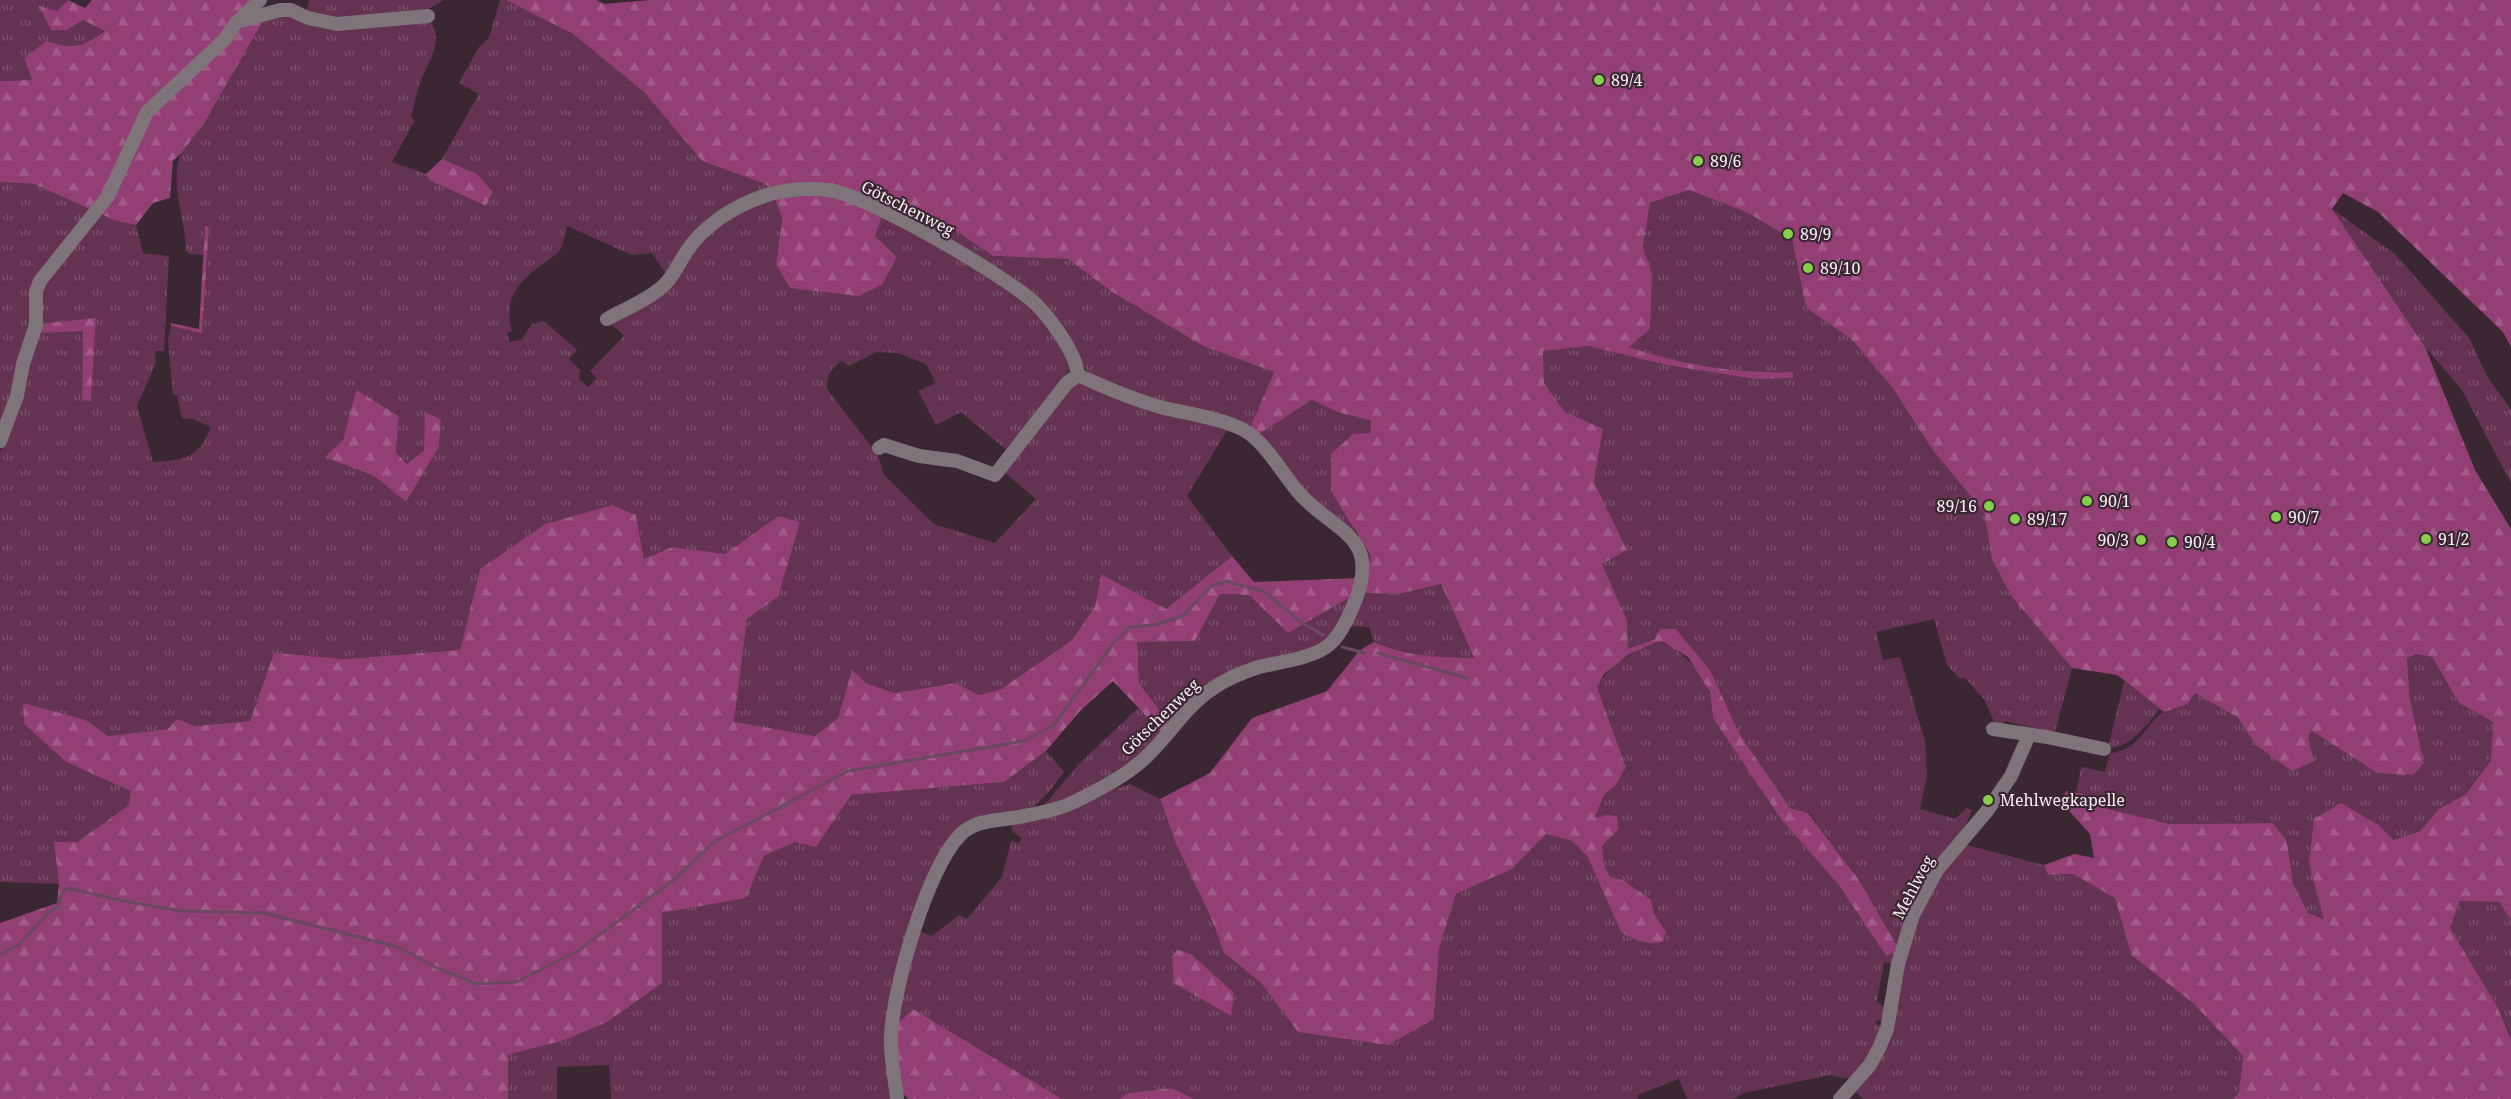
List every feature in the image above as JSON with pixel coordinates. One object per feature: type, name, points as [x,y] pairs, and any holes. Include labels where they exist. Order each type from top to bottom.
[{"type":"street","points":[[0,441],[18,396],[23,364],[36,325],[35,298],[40,282],[108,196],[147,112],[225,39],[236,23],[260,0]]},
{"type":"street","points":[[236,23],[280,10],[291,10],[308,18],[338,24],[428,16]]},
{"type":"street","name":"Götschenweg","points":[[607,319],[663,286],[698,238],[728,213],[762,197],[779,192],[828,190],[859,199],[946,245],[1010,285],[1037,306],[1066,343],[1077,364],[1078,375],[1116,393],[1225,423],[1248,432],[1302,496],[1353,539],[1362,558],[1364,571],[1362,583],[1340,632],[1327,647],[1299,658],[1256,668],[1227,680],[1211,690],[1179,719],[1143,761],[1111,783],[1067,806],[970,826],[958,836],[933,880],[904,963],[891,1031],[897,1099]]},
{"type":"street","points":[[879,448],[884,445],[920,456],[957,461],[995,475],[1067,383],[1078,375]]},
{"type":"street","points":[[1993,729],[2104,749]]},
{"type":"street","name":"Mehlweg","points":[[1840,1099],[1870,1065],[1887,1029],[1898,964],[1913,915],[1937,870],[1987,811],[2011,776],[2028,735]]},
{"type":"green space","points":[[0,0],[68,0],[57,11],[40,7],[67,30],[83,20],[105,30],[87,43],[67,48],[32,80],[0,81]]},
{"type":"green space","points":[[68,0],[85,8],[92,0],[256,0],[266,16],[202,127],[180,155],[173,160],[170,198],[153,203],[136,225],[116,221],[34,184],[0,182],[0,81],[32,80],[24,58],[47,41],[71,46],[84,44],[105,31],[83,20],[67,30],[51,30],[39,6],[57,11]]},
{"type":"green space","points":[[310,0],[444,0],[425,11],[343,22],[305,14]]},
{"type":"green space","points":[[500,0],[506,0],[573,34],[644,92],[702,161],[765,184],[772,190],[736,205],[704,226],[686,245],[668,277],[652,253],[632,255],[567,226],[559,251],[526,277],[515,292],[510,310],[512,331],[507,333],[509,342],[521,340],[532,324],[544,321],[577,350],[569,359],[580,370],[579,379],[588,387],[597,378],[590,371],[624,336],[608,321],[658,295],[672,282],[699,239],[720,221],[774,195],[782,218],[776,265],[791,288],[858,295],[883,284],[897,257],[875,236],[883,214],[1008,286],[1028,302],[1053,330],[1073,361],[1072,367],[1010,453],[961,412],[936,425],[918,391],[936,383],[926,364],[897,353],[877,352],[849,366],[842,361],[832,370],[827,389],[878,455],[884,475],[934,524],[995,543],[1036,499],[1004,472],[1067,385],[1075,379],[1081,379],[1131,401],[1229,427],[1187,496],[1232,556],[1166,609],[1101,574],[1095,606],[1072,640],[1001,689],[979,695],[956,683],[894,693],[866,683],[852,671],[838,718],[815,736],[734,723],[747,619],[778,597],[799,522],[778,516],[725,555],[672,547],[644,559],[636,515],[612,505],[545,524],[480,569],[460,650],[345,659],[274,654],[250,721],[195,726],[177,719],[169,729],[108,736],[86,720],[23,704],[24,724],[66,762],[132,790],[129,805],[77,842],[54,842],[59,884],[0,882],[0,452],[24,397],[24,373],[39,333],[83,330],[82,400],[91,400],[96,319],[39,324],[40,300],[48,277],[98,213],[116,221],[136,225],[143,253],[169,256],[164,351],[155,351],[156,363],[137,406],[153,462],[174,460],[190,455],[201,445],[211,427],[193,419],[182,418],[177,395],[173,395],[168,340],[171,326],[202,332],[209,227],[205,227],[203,255],[189,254],[186,250],[177,169],[181,155],[189,141],[202,127],[266,16],[293,16],[335,27],[358,26],[406,18],[429,20],[436,35],[434,51],[417,91],[411,117],[415,120],[392,162],[426,174],[429,180],[486,206],[493,190],[477,174],[442,159],[479,94],[459,83],[479,47],[489,38]],"holes":[[[356,390],[399,416],[396,452],[408,464],[424,450],[426,412],[441,419],[439,447],[406,502],[374,476],[326,457],[343,440]]]},
{"type":"green space","points":[[506,0],[596,0],[604,4],[650,0],[2511,0],[2511,347],[2503,332],[2378,212],[2343,193],[2332,209],[2425,347],[2475,470],[2511,529],[2511,920],[2499,902],[2460,901],[2450,928],[2497,1006],[2511,1040],[2511,1099],[2234,1099],[2239,1092],[2243,1056],[2193,1003],[2131,955],[2115,898],[2073,874],[2048,875],[2044,865],[2074,854],[2094,858],[2090,834],[2061,802],[2066,791],[2094,796],[2108,809],[2170,824],[2273,823],[2287,841],[2293,883],[2308,913],[2324,919],[2309,864],[2314,819],[2341,803],[2380,826],[2393,840],[2420,831],[2439,809],[2466,794],[2491,760],[2493,722],[2459,703],[2432,657],[2416,654],[2407,658],[2410,699],[2424,763],[2413,775],[2377,773],[2312,731],[2308,737],[2314,761],[2292,771],[2256,745],[2237,717],[2195,693],[2187,704],[2164,712],[2117,675],[2072,668],[2012,597],[1992,560],[1984,512],[1934,452],[1892,387],[1850,338],[1806,308],[1792,239],[1748,213],[1689,190],[1650,203],[1643,247],[1652,274],[1650,329],[1629,347],[1670,359],[1710,367],[1793,372],[1793,378],[1754,379],[1666,365],[1588,346],[1543,351],[1544,383],[1565,412],[1603,429],[1594,482],[1627,550],[1602,564],[1627,620],[1628,649],[1655,639],[1660,629],[1676,629],[1710,670],[1739,733],[1790,808],[1808,813],[1859,880],[1899,949],[1896,957],[1891,953],[1888,956],[1884,953],[1838,884],[1781,819],[1713,718],[1710,692],[1688,657],[1663,642],[1656,642],[1628,655],[1604,674],[1597,687],[1626,767],[1616,785],[1604,795],[1595,818],[1608,815],[1617,816],[1618,830],[1602,846],[1604,865],[1610,877],[1623,880],[1651,900],[1654,913],[1666,932],[1663,942],[1641,942],[1621,932],[1587,856],[1572,841],[1546,834],[1512,869],[1456,894],[1439,949],[1434,1019],[1388,1045],[1298,1032],[1260,982],[1224,953],[1212,920],[1176,844],[1160,799],[1210,773],[1252,718],[1327,691],[1360,650],[1374,642],[1411,653],[1474,658],[1441,584],[1399,594],[1362,593],[1371,556],[1331,491],[1331,454],[1353,434],[1371,433],[1371,421],[1337,412],[1312,400],[1256,436],[1249,430],[1274,372],[1203,346],[1112,292],[1068,259],[993,256],[952,228],[931,233],[883,214],[875,236],[897,257],[883,284],[859,296],[790,288],[776,265],[782,218],[772,190],[765,184],[702,161],[644,92],[573,34]]},
{"type":"green space","points":[[442,159],[477,174],[493,191],[486,206],[429,180],[426,174]]},
{"type":"green space","points":[[0,182],[34,184],[90,209],[49,262],[0,432]]},
{"type":"green space","points":[[1689,190],[1748,213],[1792,239],[1806,308],[1850,338],[1892,387],[1934,452],[1984,512],[1992,560],[2012,597],[2072,668],[2055,732],[2004,721],[2004,726],[1996,726],[1984,699],[1965,678],[1960,679],[1947,665],[1934,619],[1876,632],[1883,660],[1900,657],[1925,741],[1927,775],[1920,809],[1955,819],[1967,808],[1972,810],[1962,833],[1899,949],[1859,880],[1809,813],[1790,808],[1739,733],[1710,670],[1676,629],[1628,650],[1627,620],[1602,564],[1627,550],[1594,482],[1603,430],[1565,412],[1544,383],[1543,350],[1588,346],[1666,365],[1754,379],[1793,372],[1710,367],[1669,359],[1629,347],[1652,274],[1643,247],[1650,203]]},
{"type":"green space","points":[[2332,209],[2395,254],[2469,338],[2488,378],[2511,409],[2511,483],[2462,390],[2425,347]]},
{"type":"green space","points":[[205,226],[209,227],[202,333],[171,326],[171,323],[199,329]]},
{"type":"green space","points":[[952,228],[993,256],[1068,259],[1112,292],[1203,346],[1274,372],[1249,430],[1130,394],[1093,377],[1049,316],[931,233]]},
{"type":"green space","points":[[96,318],[91,401],[82,400],[83,331],[39,333],[39,324]]},
{"type":"green space","points":[[356,390],[399,416],[396,452],[407,464],[424,450],[425,412],[441,419],[439,447],[406,502],[374,476],[325,457],[343,440]]},
{"type":"green space","points":[[1312,400],[1337,412],[1371,421],[1371,433],[1331,454],[1355,533],[1371,556],[1368,569],[1256,436]]},
{"type":"green space","points":[[612,505],[636,515],[644,559],[672,547],[725,554],[778,516],[800,522],[778,597],[747,619],[734,722],[815,736],[838,718],[852,670],[866,683],[894,693],[956,683],[979,695],[1001,689],[1072,640],[1095,606],[1101,574],[1166,609],[1232,556],[1254,582],[1359,578],[1354,595],[1288,633],[1249,595],[1220,594],[1195,641],[1137,642],[1139,683],[1169,723],[1161,732],[1113,681],[1080,711],[1046,751],[1004,782],[851,795],[816,847],[795,842],[764,856],[746,898],[662,913],[662,983],[607,1022],[565,1040],[508,1055],[508,1099],[0,1099],[0,923],[57,903],[59,884],[54,842],[77,842],[129,805],[131,791],[66,762],[24,724],[23,703],[86,720],[108,736],[168,729],[177,719],[195,726],[250,721],[274,653],[345,659],[460,650],[480,569],[545,524]]},
{"type":"green space","points":[[1441,584],[1474,659],[1399,651],[1374,642],[1369,627],[1347,626],[1362,593],[1399,594]]},
{"type":"green space","points":[[1220,594],[1249,595],[1288,633],[1354,595],[1333,634],[1317,646],[1259,661],[1169,723],[1139,683],[1136,641],[1195,641]]},
{"type":"green space","points":[[1656,642],[1673,648],[1696,669],[1710,695],[1713,718],[1838,884],[1884,953],[1891,953],[1896,957],[1895,964],[1884,962],[1877,1001],[1887,1010],[1882,1021],[1878,1020],[1875,1023],[1882,1028],[1874,1050],[1853,1077],[1843,1078],[1830,1075],[1744,1093],[1733,1099],[1687,1099],[1679,1079],[1637,1095],[1638,1099],[1195,1099],[1171,1088],[1128,1093],[1119,1099],[1062,1099],[913,1009],[895,1026],[917,930],[932,936],[959,915],[967,919],[1002,877],[1011,841],[1019,843],[1022,838],[1012,831],[1017,820],[1130,784],[1160,799],[1176,844],[1212,920],[1224,953],[1260,982],[1298,1032],[1434,1019],[1439,949],[1456,894],[1512,869],[1546,834],[1572,841],[1587,856],[1621,932],[1641,942],[1663,942],[1666,932],[1654,913],[1651,900],[1623,881],[1609,877],[1604,865],[1602,846],[1618,830],[1595,819],[1604,795],[1616,785],[1626,766],[1597,687],[1615,666],[1630,655]]},
{"type":"green space","points":[[2416,653],[2432,657],[2459,703],[2493,722],[2491,759],[2466,794],[2439,809],[2420,831],[2393,840],[2380,826],[2309,864],[2325,919],[2308,913],[2293,883],[2287,841],[2273,823],[2170,824],[2108,809],[2094,796],[2076,793],[2081,767],[2105,772],[2110,753],[2130,747],[2158,716],[2170,708],[2184,704],[2195,692],[2237,717],[2256,745],[2308,736],[2312,731],[2377,773],[2424,763],[2410,699],[2407,658]]},
{"type":"green space","points":[[2124,681],[2160,709],[2133,738],[2112,748],[2109,744]]},
{"type":"green space","points":[[1138,708],[1161,732],[1132,762],[1096,788],[1041,809],[1080,763]]},
{"type":"green space","points":[[1046,751],[1064,772],[1048,793],[1031,809],[961,827],[900,964],[895,1099],[611,1099],[609,1065],[557,1067],[557,1099],[508,1099],[508,1055],[565,1040],[662,983],[662,913],[746,898],[764,856],[795,842],[816,846],[851,795],[1004,782]]},
{"type":"green space","points":[[1963,844],[2044,865],[2049,875],[2073,874],[2115,898],[2131,955],[2193,1003],[2243,1056],[2239,1092],[2234,1099],[1864,1099],[1853,1090],[1878,1057],[1900,966],[1925,897]]},
{"type":"green space","points":[[2460,901],[2499,902],[2511,920],[2511,1040],[2497,1006],[2450,928]]},
{"type":"green space","points":[[1178,950],[1191,954],[1234,993],[1231,1016],[1174,983],[1172,956]]},
{"type":"green space","points":[[913,1009],[1062,1099],[909,1099],[903,1094],[895,1026]]},
{"type":"green space","points":[[1171,1088],[1195,1099],[1119,1099],[1128,1093]]},
{"type":"waterway","points":[[0,955],[20,944],[48,913],[58,906],[61,894],[67,888],[182,911],[264,913],[398,947],[439,969],[477,984],[517,982],[579,950],[675,879],[714,842],[848,771],[1024,741],[1054,725],[1114,642],[1130,627],[1154,625],[1183,616],[1211,586],[1226,581],[1265,592],[1302,623],[1323,635]]},
{"type":"waterway","points":[[1342,647],[1365,653]]},
{"type":"waterway","points":[[1378,653],[1467,678]]},
{"type":"place","name":"89/4","points":[[1599,80]]},
{"type":"place","name":"89/6","points":[[1698,161]]},
{"type":"place","name":"89/9","points":[[1788,234]]},
{"type":"place","name":"89/10","points":[[1808,268]]},
{"type":"place","name":"90/1","points":[[2087,501]]},
{"type":"place","name":"89/16","points":[[1989,506]]},
{"type":"place","name":"90/7","points":[[2276,517]]},
{"type":"place","name":"89/17","points":[[2015,519]]},
{"type":"place","name":"91/2","points":[[2426,539]]},
{"type":"place","name":"90/3","points":[[2141,540]]},
{"type":"place","name":"90/4","points":[[2172,542]]},
{"type":"place","name":"Mehlwegkapelle","points":[[1988,800]]}]
